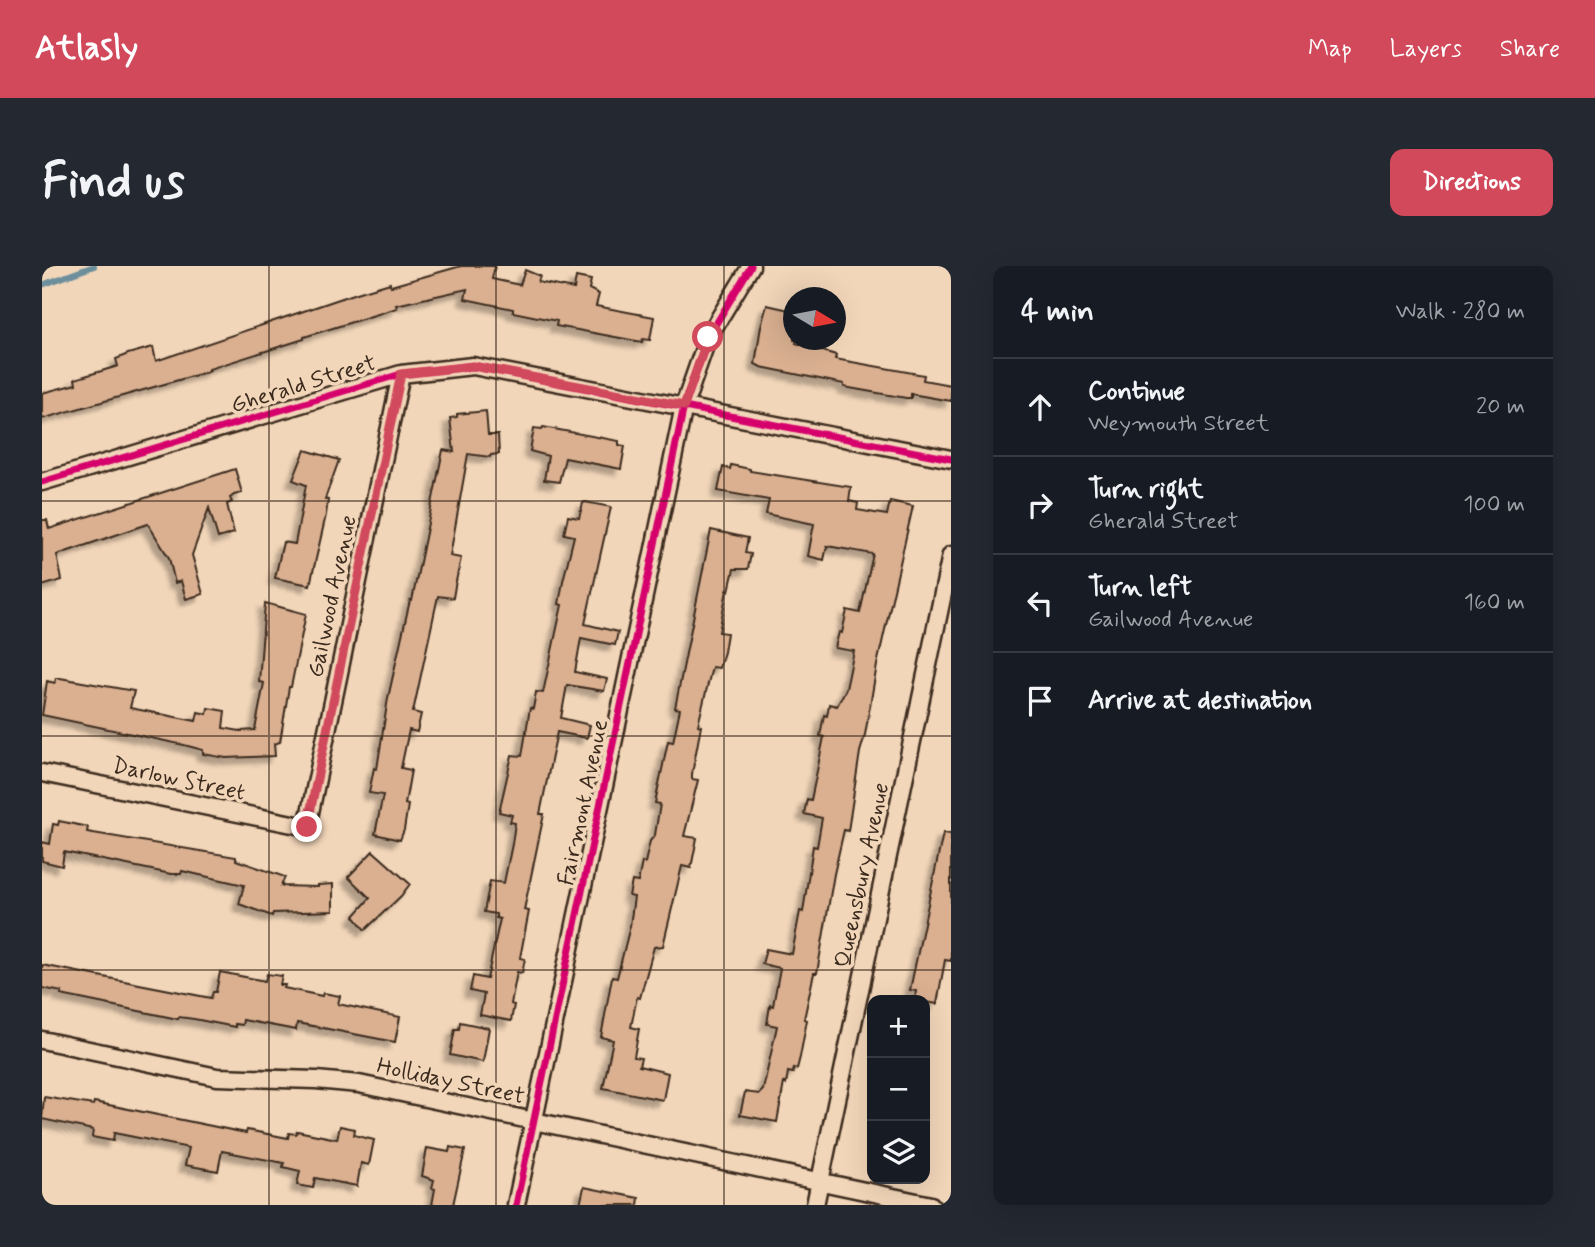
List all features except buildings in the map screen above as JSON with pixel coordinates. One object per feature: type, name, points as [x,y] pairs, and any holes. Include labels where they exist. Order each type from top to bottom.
[{"type":"street","name":"Fairmont Avenue","points":[[516,1205],[684,406],[708,337],[751,266]]},
{"type":"street","name":"Gherald Street","points":[[42,482],[401,374],[473,366],[951,460]]},
{"type":"street","name":"Gailwood Avenue","points":[[307,827],[401,374]]},
{"type":"street","name":"Queensbury Avenue","points":[[815,1205],[951,555]]},
{"type":"street","name":"Darlow Street","points":[[42,773],[307,827]]},
{"type":"street","name":"Holliday Street","points":[[42,1040],[217,1077],[359,1084],[930,1205]]},
{"type":"waterway","points":[[42,285],[94,266]]},
{"type":"cycle path","points":[[516,1205],[684,406],[708,337],[751,266]]},
{"type":"cycle path","points":[[42,482],[401,374],[473,366],[951,459]]},
{"type":"route","points":[[307,827],[401,374],[473,366],[684,406],[708,337]]}]
